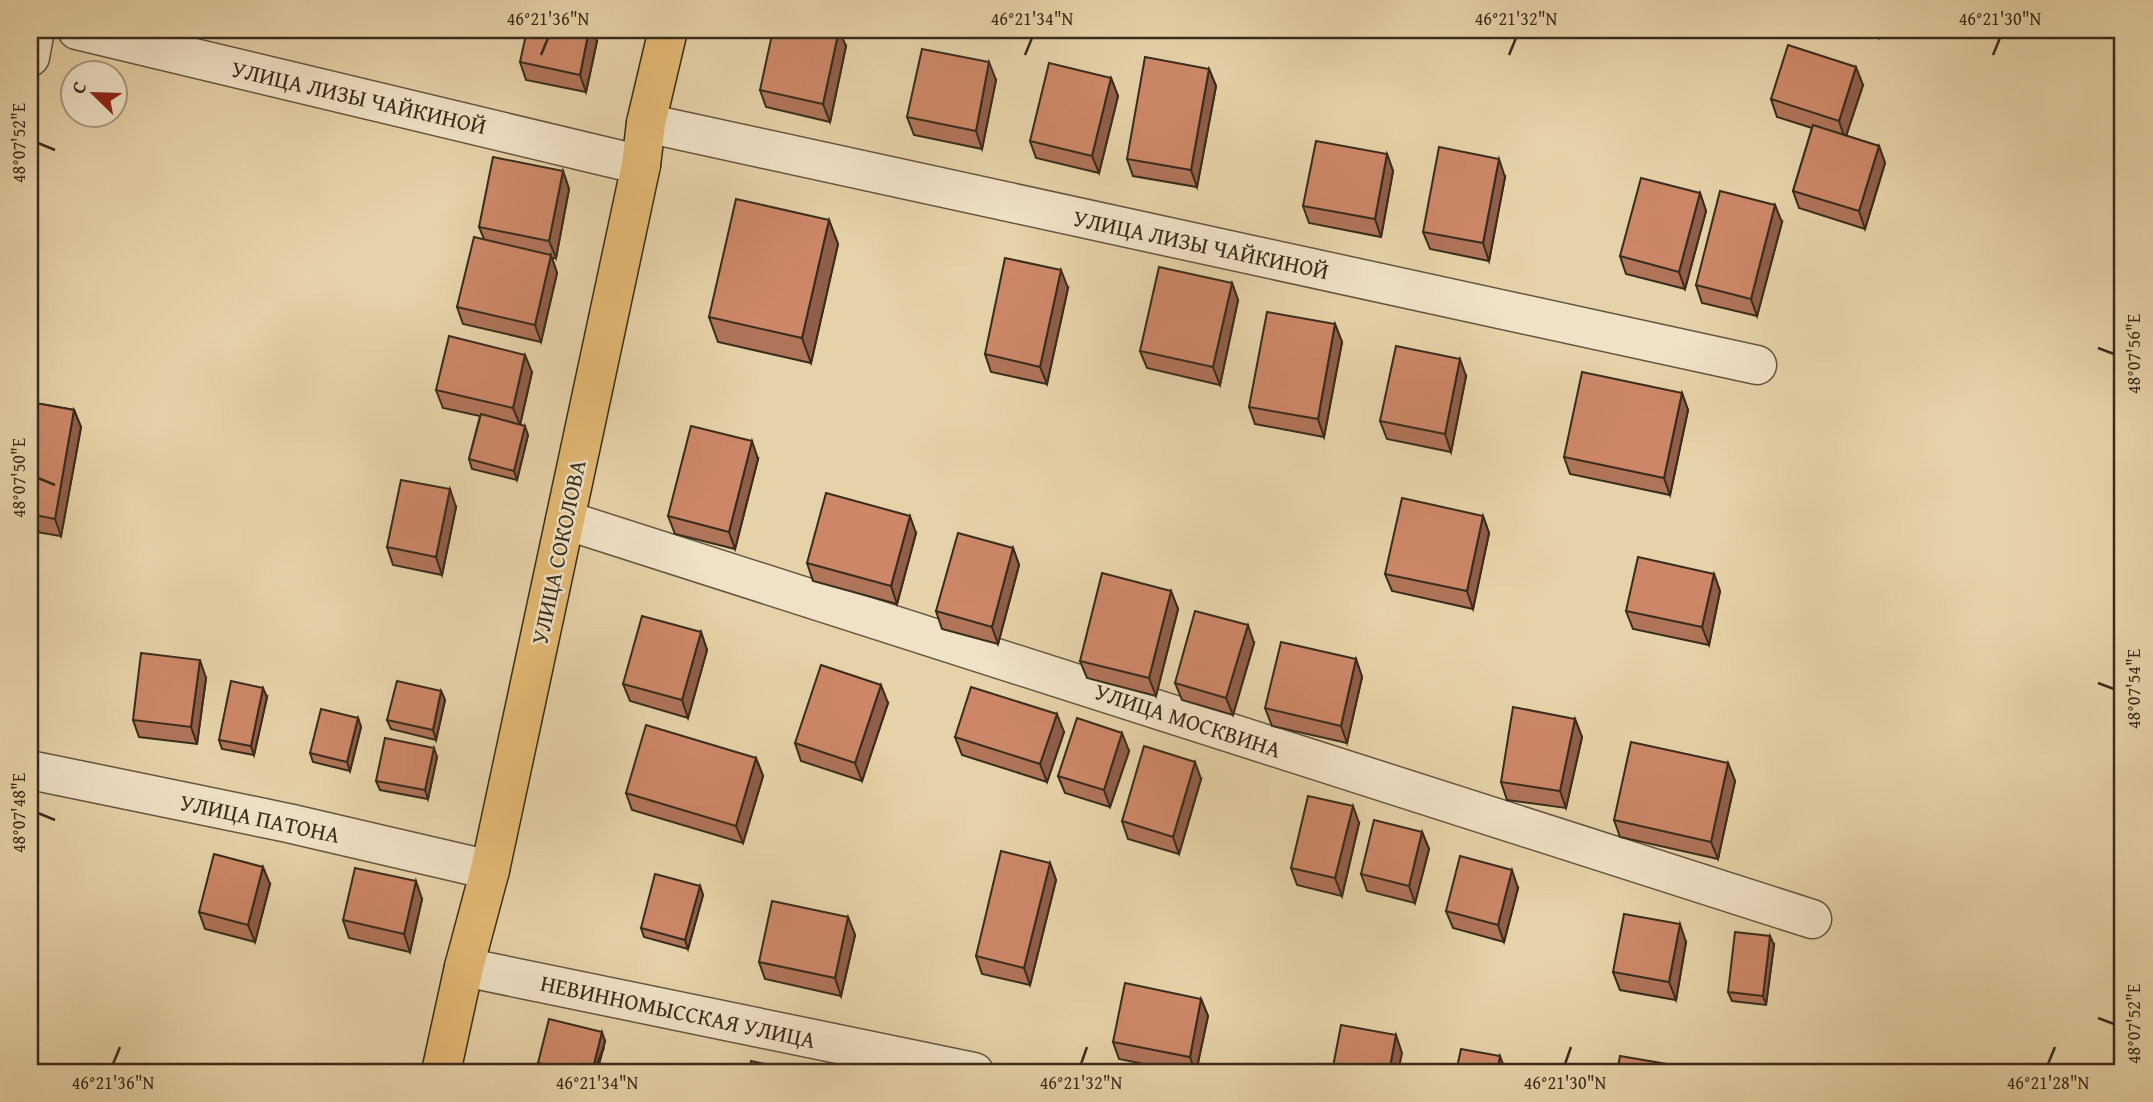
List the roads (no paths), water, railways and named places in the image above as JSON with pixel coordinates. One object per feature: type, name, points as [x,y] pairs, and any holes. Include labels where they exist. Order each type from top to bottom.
[{"type":"main road","name":"УЛИЦА СОКОЛОВА","points":[[441,1072],[464,967],[490,870],[641,165],[646,123],[668,30]]},
{"type":"street","points":[[30,57],[35,30]]},
{"type":"street","name":"УЛИЦА ЛИЗЫ ЧАЙКИНОЙ","points":[[77,30],[641,165]]},
{"type":"street","name":"УЛИЦА ЛИЗЫ ЧАЙКИНОЙ","points":[[646,123],[1757,365]]},
{"type":"street","name":"УЛИЦА МОСКВИНА","points":[[565,520],[1812,919]]},
{"type":"street","name":"УЛИЦА ПАТОНА","points":[[30,770],[288,823],[490,870]]},
{"type":"street","name":"НЕВИННОМЫССКАЯ УЛИЦА","points":[[464,967],[974,1072]]}]
